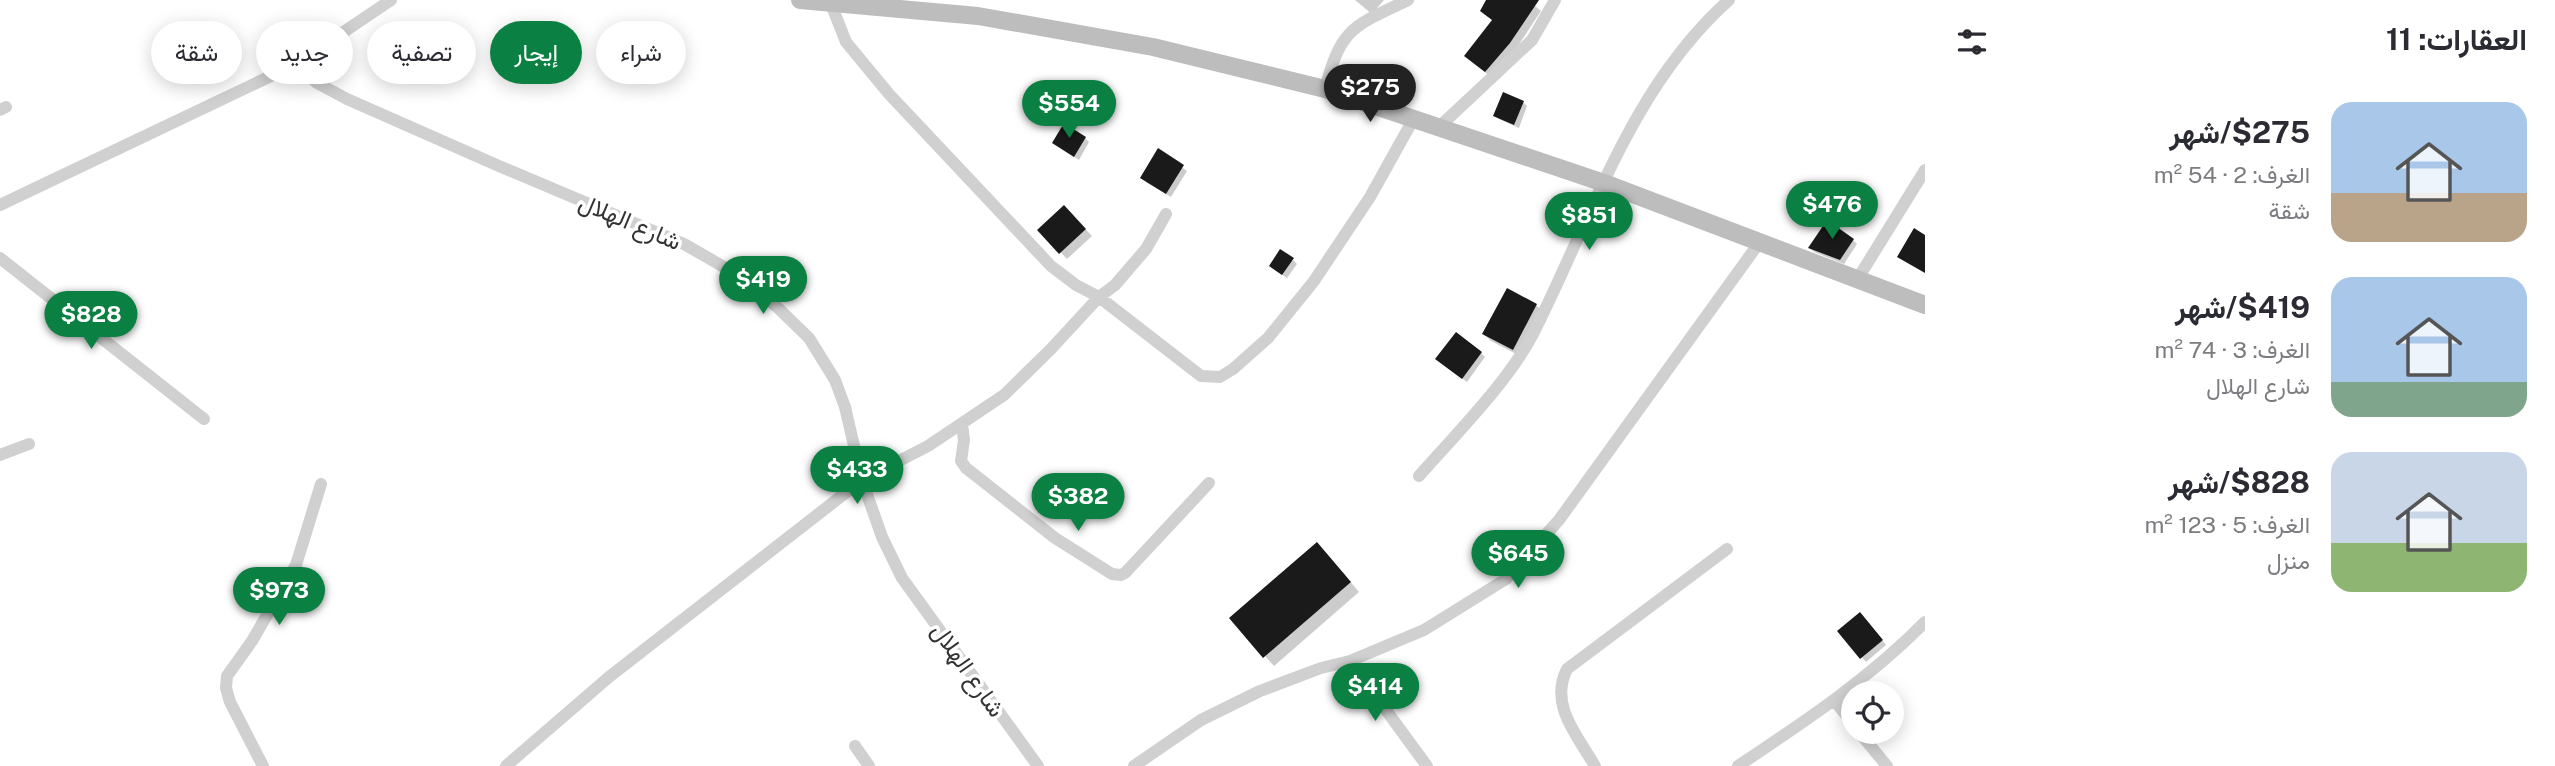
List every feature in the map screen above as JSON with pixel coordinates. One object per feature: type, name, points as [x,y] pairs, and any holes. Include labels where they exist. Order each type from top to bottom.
[{"type":"street","points":[[353,26],[391,0]]},
{"type":"street","points":[[800,0],[978,16],[1153,47],[1325,89],[1604,183],[1925,304]]},
{"type":"street","points":[[1325,89],[1333,59],[1342,40],[1363,22],[1408,0]]},
{"type":"street","points":[[1439,127],[1532,40],[1555,0]]},
{"type":"street","points":[[1419,476],[1503,378],[1531,337],[1604,183],[1661,78],[1684,47],[1729,0]]},
{"type":"street","points":[[831,4],[846,42],[889,94],[1052,266],[1076,285],[1099,297],[1201,376],[1220,377],[1268,338],[1314,282],[1370,197],[1414,118]]},
{"type":"street","points":[[0,205],[256,83]]},
{"type":"street","name":"شارع الهلال","points":[[319,84],[499,166],[684,244],[738,275],[810,338],[835,380],[845,407],[862,480],[882,537],[902,578],[1038,766]]},
{"type":"street","points":[[1857,280],[1925,170]]},
{"type":"street","points":[[506,766],[610,677],[862,480],[928,446],[1004,395],[1099,297],[1115,285],[1146,249],[1166,215]]},
{"type":"street","points":[[1133,766],[1201,720],[1260,691],[1321,668],[1350,661],[1424,630],[1506,579],[1559,520],[1759,243]]},
{"type":"street","points":[[0,258],[204,419]]},
{"type":"street","points":[[962,424],[964,440],[961,461],[966,468],[1055,538],[1112,574],[1125,573],[1209,483]]},
{"type":"street","points":[[0,455],[29,444]]},
{"type":"street","points":[[263,766],[230,702],[226,688],[228,676],[252,641],[296,565],[321,484]]},
{"type":"street","points":[[1595,766],[1563,710],[1561,682],[1567,669],[1727,549]]},
{"type":"street","points":[[1738,766],[1835,701],[1895,653],[1925,622]]},
{"type":"street","points":[[1350,661],[1426,766]]},
{"type":"street","points":[[1835,701],[1841,709]]},
{"type":"street","points":[[1870,744],[1887,766]]},
{"type":"street","points":[[855,746],[869,766]]},
{"type":"building","points":[[1486,0],[1539,0],[1510,43],[1485,72],[1464,56],[1492,20],[1480,11]]},
{"type":"building","points":[[1503,92],[1524,101],[1514,125],[1493,116]]},
{"type":"building","points":[[1064,123],[1086,137],[1074,157],[1052,143]]},
{"type":"building","points":[[1158,148],[1184,165],[1166,194],[1140,178]]},
{"type":"building","points":[[1064,205],[1086,229],[1059,254],[1037,230]]},
{"type":"building","points":[[1827,220],[1854,239],[1840,260],[1808,248]]},
{"type":"building","points":[[1914,228],[1925,235],[1925,273],[1897,257]]},
{"type":"building","points":[[1280,249],[1294,258],[1282,275],[1269,266]]},
{"type":"building","points":[[1507,288],[1537,304],[1513,350],[1482,334]]},
{"type":"building","points":[[1456,332],[1482,352],[1462,379],[1435,359]]},
{"type":"building","points":[[1317,542],[1351,582],[1263,658],[1229,618]]},
{"type":"building","points":[[1860,612],[1883,640],[1860,659],[1837,631]]}]
